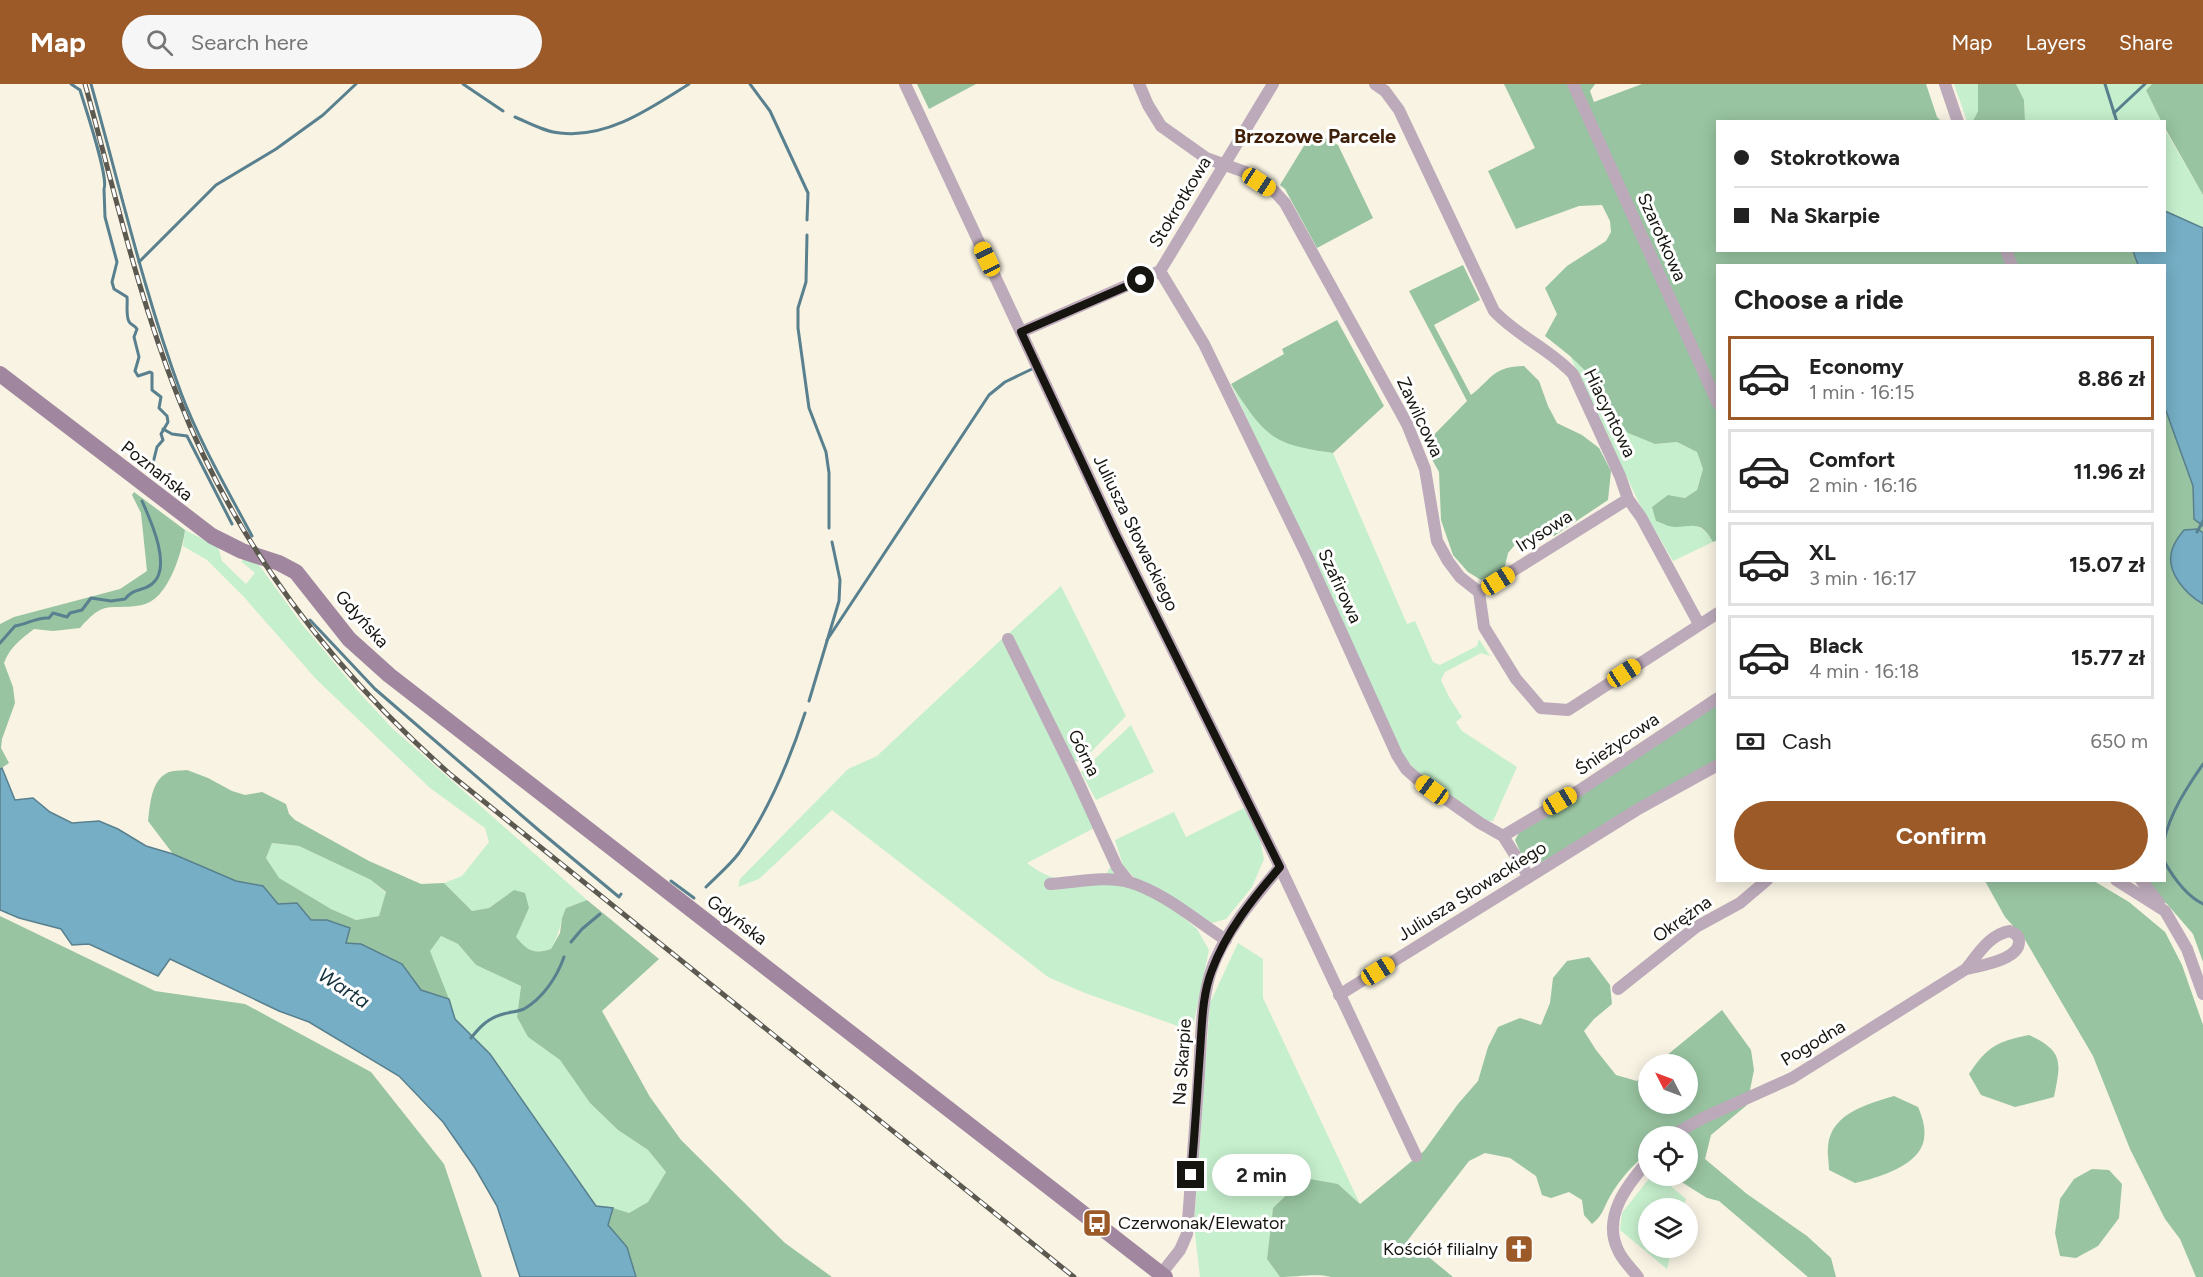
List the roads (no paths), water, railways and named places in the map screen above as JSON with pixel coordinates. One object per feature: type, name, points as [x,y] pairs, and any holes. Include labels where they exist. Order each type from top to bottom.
[{"type":"main road","name":"Poznańska","points":[[0,374],[207,533],[242,551],[279,563],[302,578]]},
{"type":"main road","name":"Gdyńska","points":[[302,578],[349,639],[389,675],[1163,1275]]},
{"type":"street","name":"Juliusza Słowackiego","points":[[906,84],[1115,533],[1280,867],[1416,1156]]},
{"type":"street","name":"Zawilcowa","points":[[1139,84],[1161,126],[1206,158],[1245,172],[1274,191],[1285,203],[1407,424],[1425,469],[1437,542],[1460,577],[1479,592]]},
{"type":"street","name":"Stokrotkowa","points":[[1021,332],[1160,272],[1273,84]]},
{"type":"street","name":"Hiacyntowa","points":[[1375,84],[1385,91],[1399,110],[1494,311],[1506,324],[1561,361],[1573,374],[1620,476],[1628,499],[1641,517],[1700,624]]},
{"type":"street","name":"Szarotkowa","points":[[1572,84],[1716,400]]},
{"type":"street","points":[[1945,84],[1957,120]]},
{"type":"street","name":"Szafirowa","points":[[1160,272],[1204,344],[1311,565],[1397,755],[1406,769],[1416,778],[1479,824],[1503,836]]},
{"type":"street","name":"Irysowa","points":[[1479,592],[1628,499]]},
{"type":"street","points":[[1479,592],[1484,627],[1516,679],[1541,708],[1568,710],[1716,614]]},
{"type":"street","name":"Górna","points":[[1008,639],[1117,867],[1129,882]]},
{"type":"street","name":"Śnieżycowa","points":[[1503,836],[1580,790],[1716,699]]},
{"type":"street","name":"Juliusza Słowackiego","points":[[1339,995],[1640,808],[1716,766]]},
{"type":"street","points":[[1503,836],[1528,877]]},
{"type":"street","name":"Na Skarpie","points":[[1163,1275],[1180,1250],[1187,1234],[1205,998],[1211,973],[1226,940],[1262,888],[1280,867]]},
{"type":"street","points":[[1050,884],[1112,880],[1129,882],[1159,895],[1226,940]]},
{"type":"street","name":"Okrężna","points":[[1618,989],[1696,927],[1740,903],[1765,882]]},
{"type":"street","points":[[2119,882],[2165,911]]},
{"type":"street","points":[[2143,882],[2165,911],[2187,949],[2203,994]]},
{"type":"street","name":"Pogodna","points":[[1689,1126],[1792,1078],[1966,969]]},
{"type":"street","points":[[1638,1174],[1625,1191],[1616,1208],[1613,1221],[1613,1235],[1618,1251],[1638,1277]]},
{"type":"water","points":[[2166,211],[2203,228],[2203,526],[2194,519],[2193,486],[2166,411],[2166,264],[2138,264],[2133,252],[2166,252]]},
{"type":"water","points":[[2198,529],[2203,533],[2203,604],[2178,582],[2171,558],[2174,545],[2184,530]]},
{"type":"water","name":"Warta","points":[[2,768],[15,800],[33,798],[50,812],[72,823],[99,821],[118,829],[146,846],[173,854],[236,881],[263,886],[278,904],[297,903],[311,920],[327,920],[350,928],[346,943],[361,944],[402,964],[421,990],[449,999],[455,1019],[490,1054],[596,1206],[613,1208],[608,1225],[627,1247],[636,1277],[520,1277],[497,1206],[475,1168],[443,1122],[399,1076],[309,1022],[279,1011],[170,959],[158,976],[89,944],[72,945],[61,929],[19,918],[0,910],[0,769]]},
{"type":"waterway","points":[[71,84],[80,90],[103,171],[105,217],[117,262],[112,282],[114,289],[127,297],[128,321],[137,329],[134,337],[139,357],[135,371],[138,376],[152,373],[152,390],[161,397],[159,408],[167,416],[168,422],[161,434],[163,440],[157,447],[153,463],[161,471]]},
{"type":"waterway","points":[[91,84],[144,278],[181,393],[205,448],[252,536]]},
{"type":"waterway","points":[[139,262],[216,185],[276,149],[323,115],[356,84]]},
{"type":"waterway","points":[[463,84],[503,111]]},
{"type":"waterway","points":[[515,117],[554,132],[577,134],[595,131],[628,120],[689,84]]},
{"type":"waterway","points":[[750,84],[770,111],[808,193],[807,220]]},
{"type":"waterway","points":[[2105,84],[2116,120]]},
{"type":"waterway","points":[[2114,113],[2145,84]]},
{"type":"waterway","points":[[807,235],[806,282],[798,308],[798,328],[809,408],[826,452],[829,473],[829,528]]},
{"type":"waterway","points":[[827,640],[989,395],[1005,382],[1032,369]]},
{"type":"waterway","points":[[163,429],[172,434],[187,436],[232,524]]},
{"type":"waterway","points":[[0,643],[15,626],[49,618],[53,613],[67,617],[70,613],[82,610],[91,598],[111,601],[125,599],[132,593],[152,584],[158,577],[160,555],[158,543],[142,501]]},
{"type":"waterway","points":[[2197,532],[2203,521]]},
{"type":"waterway","points":[[809,701],[839,601],[840,580],[832,542]]},
{"type":"waterway","points":[[310,620],[375,689],[542,833],[619,897],[621,894]]},
{"type":"waterway","points":[[706,887],[728,866],[759,821],[785,767],[805,713]]},
{"type":"waterway","points":[[2166,834],[2175,810],[2203,764]]},
{"type":"waterway","points":[[2166,864],[2181,886],[2203,904]]},
{"type":"waterway","points":[[671,881],[694,898]]},
{"type":"waterway","points":[[571,942],[600,914]]},
{"type":"waterway","points":[[471,1038],[491,1019],[524,1009],[537,999],[553,979],[564,957]]},
{"type":"railway","points":[[85,84],[139,281],[178,397],[228,504],[258,554],[328,648],[407,735],[451,775],[1074,1277]]},
{"type":"place","name":"Czerwonak/Elewator","points":[[1097,1223]]},
{"type":"place","name":"Kościół filialny","points":[[1519,1249]]},
{"type":"district","name":"Brzozowe Parcele","points":[[1315,136]]}]
